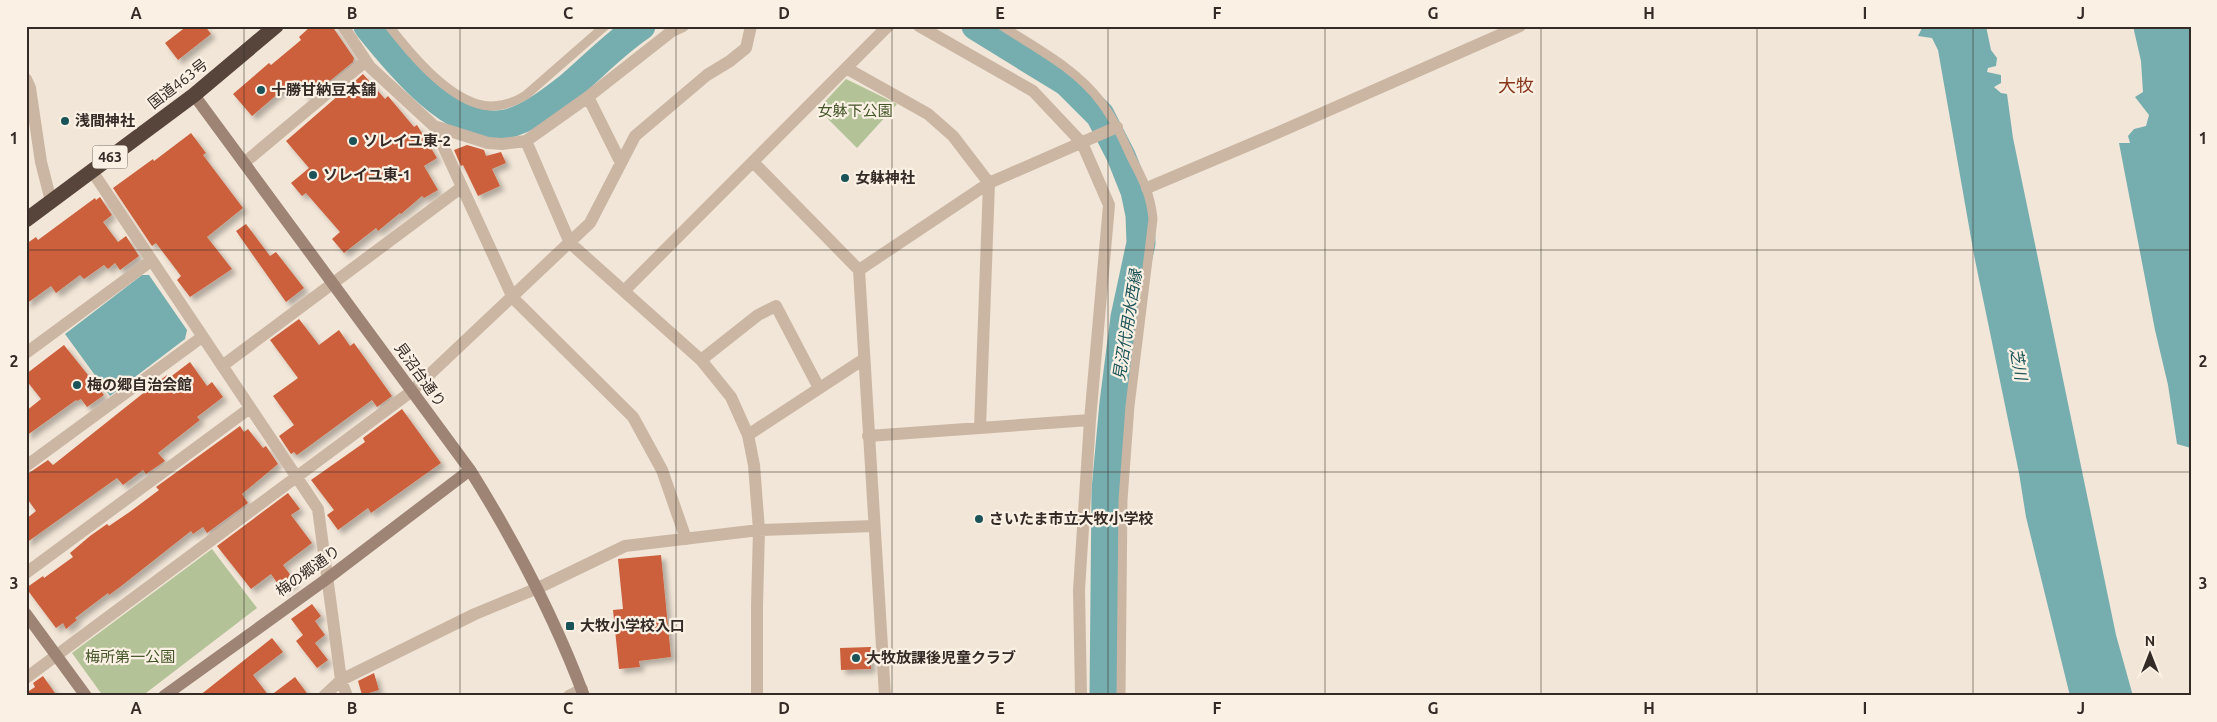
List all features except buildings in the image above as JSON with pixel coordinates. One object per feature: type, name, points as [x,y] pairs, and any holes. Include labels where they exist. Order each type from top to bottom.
[{"type":"highway","name":"国道463号","points":[[27,219],[194,95],[276,26]]},
{"type":"street","points":[[343,26],[370,67],[434,126],[513,298],[633,417],[662,470],[686,539]]},
{"type":"street","points":[[434,126],[488,143],[502,144],[526,141],[588,97],[672,31],[684,26]]},
{"type":"street","points":[[26,678],[412,391],[513,298],[590,223],[635,136],[707,75],[730,61],[746,48],[751,26]]},
{"type":"street","points":[[624,291],[888,26]]},
{"type":"street","points":[[919,26],[1033,90],[1082,143],[1109,205],[1090,420],[1079,590],[1081,696]]},
{"type":"street","points":[[1147,188],[1520,26]]},
{"type":"street","points":[[244,163],[366,61]]},
{"type":"street","points":[[846,68],[928,114],[953,136],[989,183],[980,428]]},
{"type":"street","points":[[26,79],[30,88],[41,162],[51,202]]},
{"type":"street","name":"見沼台通り","points":[[194,95],[470,470],[538,588],[583,692]]},
{"type":"street","points":[[588,97],[621,163]]},
{"type":"street","points":[[859,270],[989,183],[1117,127]]},
{"type":"street","points":[[526,141],[570,243],[701,360],[730,397],[748,435],[754,465],[759,530],[757,696]]},
{"type":"street","points":[[753,162],[859,270],[885,696]]},
{"type":"street","points":[[92,171],[150,261],[318,509],[341,680],[347,696]]},
{"type":"street","points":[[222,366],[462,187]]},
{"type":"street","points":[[26,353],[150,261]]},
{"type":"street","points":[[701,360],[758,315],[776,306],[819,388]]},
{"type":"street","points":[[26,466],[202,337]]},
{"type":"street","points":[[748,435],[864,359]]},
{"type":"street","points":[[26,573],[250,408]]},
{"type":"street","points":[[868,436],[1090,420]]},
{"type":"street","name":"梅の郷通り","points":[[164,696],[328,578],[470,470]]},
{"type":"street","points":[[324,696],[341,680],[475,614],[538,588],[625,546],[759,530],[874,526]]},
{"type":"street","points":[[26,614],[86,696]]},
{"type":"street","points":[[569,696],[583,692]]},
{"type":"lane","points":[[389,26],[425,68],[454,92],[478,104],[498,106],[514,102],[526,95],[605,26]]},
{"type":"lane","points":[[1002,26],[1076,75],[1101,101],[1117,127],[1152,202],[1153,219],[1130,406],[1122,500],[1121,696]]},
{"type":"green space","name":"女躰下公園","points":[[846,79],[897,104],[857,148],[818,109]]},
{"type":"green space","name":"梅所第一公園","points":[[212,549],[257,608],[142,696],[103,696],[72,653]]},
{"type":"water","name":"芝川","points":[[1923,26],[1986,26],[1991,50],[1997,58],[1996,66],[1988,68],[1987,72],[2001,75],[2001,83],[1994,87],[2001,93],[2007,94],[2013,138],[2116,635],[2133,696],[2070,696],[2026,517],[2019,473],[1974,255],[1938,50],[1932,38],[1918,36]]},
{"type":"water","points":[[2133,26],[2191,26],[2191,448],[2177,444],[2168,385],[2155,330],[2119,143],[2130,143],[2128,136],[2134,129],[2146,126],[2149,115],[2135,97],[2143,92],[2141,61]]},
{"type":"water","points":[[142,275],[149,275],[187,330],[185,339],[110,396],[65,334]]},
{"type":"waterway","name":"見沼代用水西縁","points":[[368,26],[394,58],[428,92],[447,107],[467,118],[487,124],[514,122],[554,99],[641,26]]},
{"type":"waterway","name":"見沼代用水西縁","points":[[976,26],[1067,82],[1100,115],[1121,156],[1135,191],[1140,215],[1141,243],[1125,317],[1114,403],[1106,490],[1104,696]]},
{"type":"place","name":"十勝甘納豆本舗","points":[[261,90]]},
{"type":"place","name":"浅間神社","points":[[65,121]]},
{"type":"place","name":"ソレイユ東-2","points":[[353,141]]},
{"type":"place","name":"ソレイユ東-1","points":[[313,175]]},
{"type":"place","name":"女躰神社","points":[[845,178]]},
{"type":"place","name":"梅の郷自治会館","points":[[77,385]]},
{"type":"place","name":"さいたま市立大牧小学校","points":[[979,519]]},
{"type":"place","name":"大牧小学校入口","points":[[570,626]]},
{"type":"place","name":"大牧放課後児童クラブ","points":[[856,658]]},
{"type":"district","name":"大牧","points":[[1516,86]]}]
